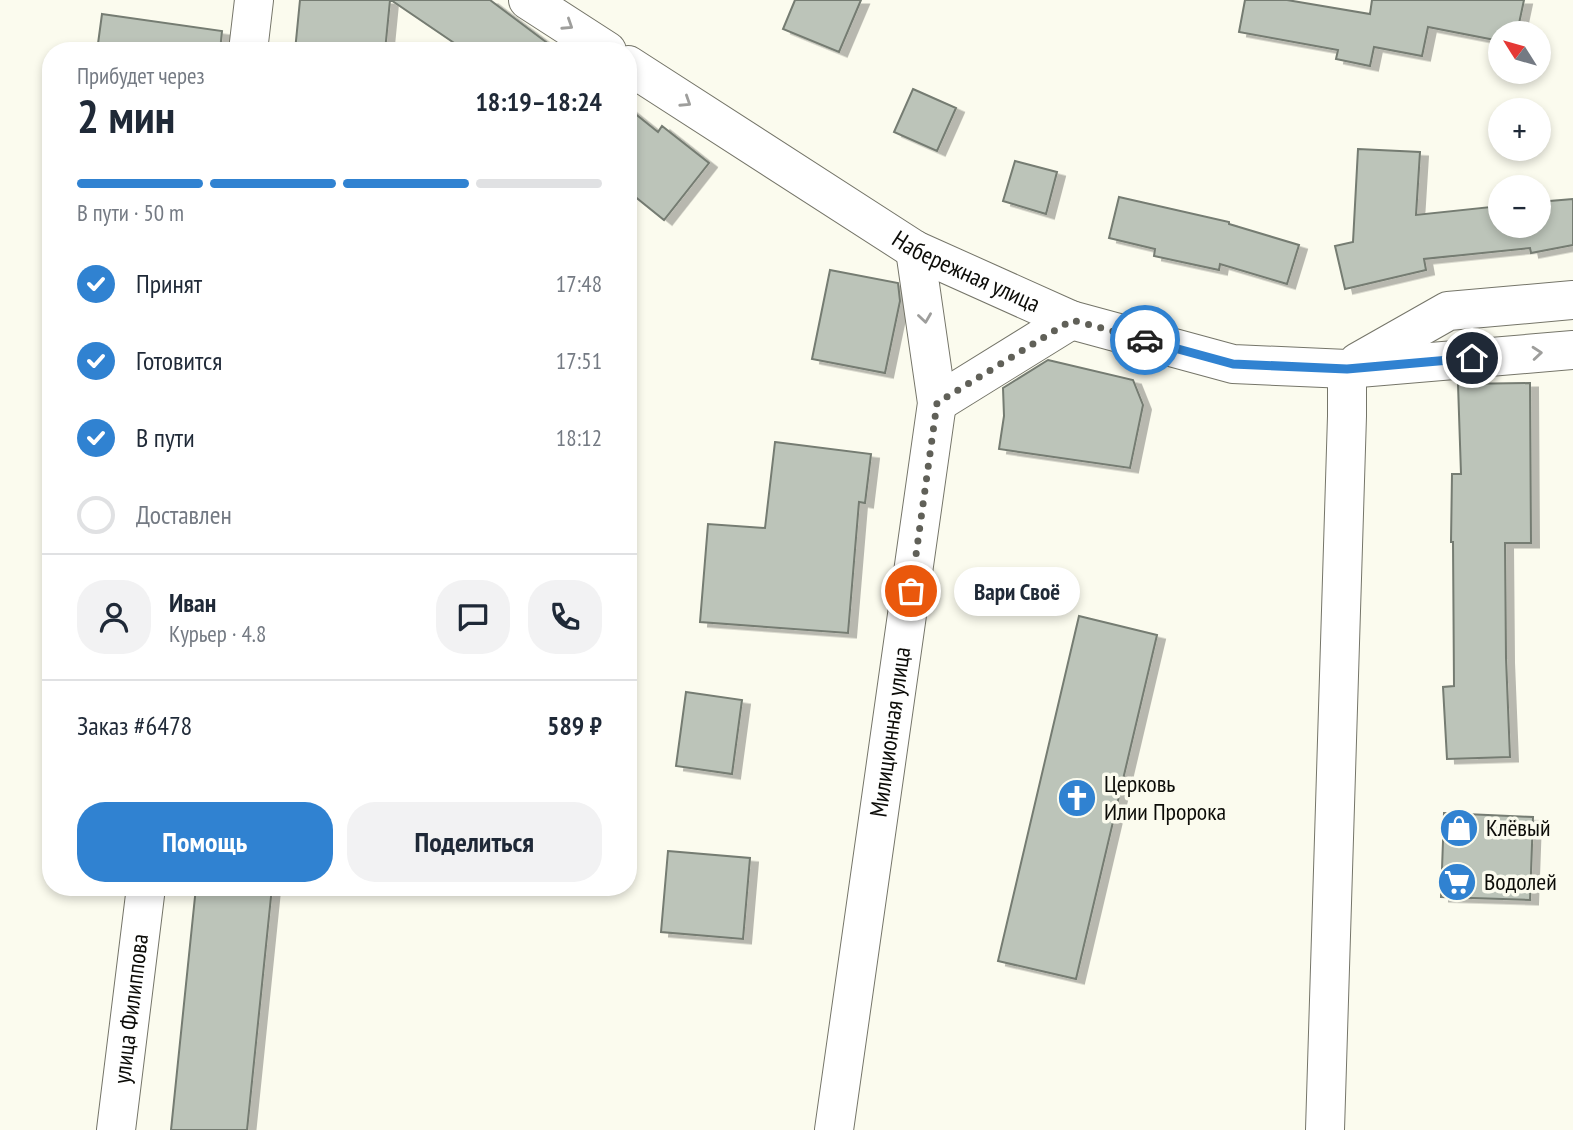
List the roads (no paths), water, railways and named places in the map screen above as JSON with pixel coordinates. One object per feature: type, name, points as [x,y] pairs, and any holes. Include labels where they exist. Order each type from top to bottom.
[{"type":"street","points":[[249,42],[254,0]]},
{"type":"street","points":[[528,0],[593,42]]},
{"type":"street","name":"Набережная улица","points":[[637,71],[915,250],[1072,320],[1233,364],[1347,369],[1573,350]]},
{"type":"street","name":"Милиционная улица","points":[[834,1130],[937,403],[915,250]]},
{"type":"street","points":[[1325,1130],[1348,416],[1347,369],[1448,311],[1573,300]]},
{"type":"street","points":[[937,403],[1072,320]]},
{"type":"street","name":"улица Филиппова","points":[[116,1130],[145,896]]},
{"type":"place","name":"Вари Своё","points":[[911,591]]},
{"type":"place","name":"Церковь Илии Пророка","points":[[1077,798]]},
{"type":"place","name":"Клёвый","points":[[1459,828]]},
{"type":"place","name":"Водолей","points":[[1457,882]]}]
